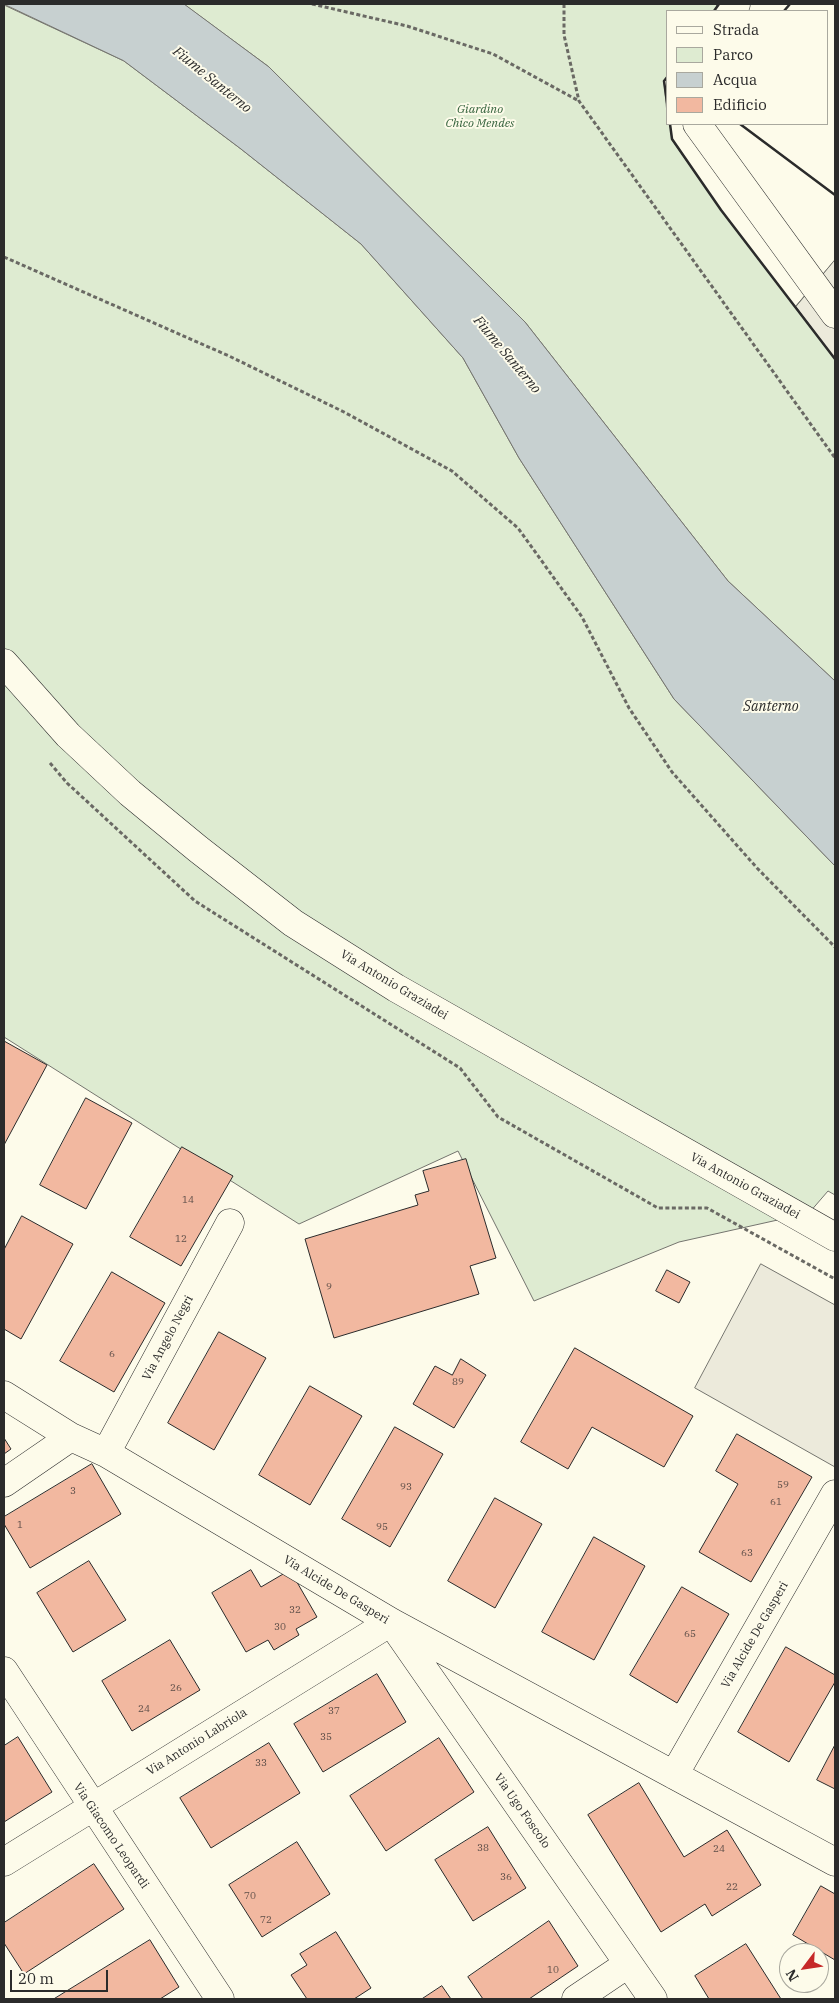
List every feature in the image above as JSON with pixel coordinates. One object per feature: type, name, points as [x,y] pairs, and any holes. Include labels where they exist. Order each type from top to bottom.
[{"type":"street","points":[[698,125],[832,302]]},
{"type":"street","name":"Via Antonio Graziadei","points":[[4,663],[68,735],[130,793],[293,923],[396,988],[835,1237]]},
{"type":"street","name":"Via Angelo Negri","points":[[106,1452],[230,1223]]},
{"type":"street","name":"Via Alcide De Gasperi","points":[[4,1395],[71,1436],[106,1452],[391,1622],[835,1862]]},
{"type":"street","points":[[4,1483],[71,1436]]},
{"type":"street","name":"Via Alcide De Gasperi","points":[[674,1775],[835,1494]]},
{"type":"street","name":"Via Antonio Labriola","points":[[4,1862],[391,1622]]},
{"type":"street","name":"Via Ugo Foscolo","points":[[391,1622],[653,1999]]},
{"type":"street","name":"Via Giacomo Leopardi","points":[[4,1671],[91,1807],[220,1999]]},
{"type":"street","points":[[576,1999],[628,1964]]},
{"type":"path","points":[[312,4],[407,26],[493,54],[579,101]]},
{"type":"path","points":[[564,4],[564,35],[579,101],[835,458]]},
{"type":"path","points":[[4,257],[229,356],[344,412],[452,472],[518,528],[582,617],[629,708],[672,772],[757,868],[835,948]]},
{"type":"green space","name":"Giardino Chico Mendes","points":[[184,4],[719,4],[715,10],[666,10],[666,79],[664,82],[666,125],[670,125],[672,140],[721,210],[795,307],[835,260],[835,681],[728,581],[525,322],[269,67]]},
{"type":"green space","points":[[4,5],[124,61],[241,149],[361,244],[463,358],[519,458],[674,699],[835,866],[835,1195],[828,1191],[809,1213],[679,1242],[534,1301],[458,1151],[299,1224],[4,1037]]},
{"type":"shaded area","points":[[835,260],[835,359],[796,307]]},
{"type":"shaded area","points":[[761,1264],[835,1305],[835,1467],[695,1388]]},
{"type":"water","name":"Santerno","points":[[4,4],[184,4],[269,67],[525,322],[728,581],[835,681],[835,866],[674,699],[519,458],[463,358],[361,244],[241,149],[124,61]]},
{"type":"building","points":[[4,1041],[47,1065],[4,1145]]},
{"type":"building","points":[[86,1098],[132,1123],[86,1209],[40,1185]]},
{"type":"building","points":[[182,1147],[233,1176],[181,1266],[130,1237]]},
{"type":"building","points":[[466,1159],[496,1258],[470,1266],[479,1294],[334,1338],[305,1239],[418,1205],[415,1195],[429,1191],[423,1171]]},
{"type":"building","points":[[22,1216],[73,1244],[21,1339],[4,1329],[4,1250]]},
{"type":"building","points":[[667,1270],[690,1282],[679,1303],[656,1291]]},
{"type":"building","points":[[112,1272],[165,1303],[114,1392],[60,1361]]},
{"type":"building","points":[[219,1332],[266,1358],[214,1450],[168,1423]]},
{"type":"building","points":[[575,1348],[693,1416],[664,1467],[592,1427],[568,1469],[521,1442]]},
{"type":"building","points":[[461,1359],[486,1375],[454,1428],[413,1404],[435,1366],[452,1375]]},
{"type":"building","points":[[310,1386],[362,1416],[310,1505],[259,1475]]},
{"type":"building","points":[[395,1427],[443,1454],[390,1547],[342,1519]]},
{"type":"building","points":[[737,1434],[812,1477],[751,1582],[699,1552],[738,1484],[716,1471]]},
{"type":"building","points":[[4,1438],[11,1449],[4,1454]]},
{"type":"building","points":[[92,1464],[121,1514],[30,1568],[4,1524],[4,1517]]},
{"type":"building","points":[[495,1498],[542,1524],[495,1608],[448,1581]]},
{"type":"building","points":[[594,1537],[645,1566],[594,1660],[542,1632]]},
{"type":"building","points":[[89,1561],[126,1620],[73,1652],[37,1593]]},
{"type":"building","points":[[251,1570],[261,1587],[290,1570],[317,1617],[296,1629],[299,1635],[274,1650],[268,1640],[246,1652],[212,1593]]},
{"type":"building","points":[[682,1587],[729,1614],[677,1703],[630,1675]]},
{"type":"building","points":[[170,1640],[200,1690],[132,1731],[102,1681]]},
{"type":"building","points":[[786,1647],[835,1675],[835,1682],[789,1762],[738,1732]]},
{"type":"building","points":[[377,1674],[406,1722],[323,1772],[294,1724]]},
{"type":"building","points":[[18,1737],[52,1792],[4,1822],[4,1746]]},
{"type":"building","points":[[439,1738],[474,1792],[386,1851],[350,1796]]},
{"type":"building","points":[[269,1743],[300,1793],[211,1848],[180,1798]]},
{"type":"building","points":[[835,1745],[835,1789],[817,1780]]},
{"type":"building","points":[[639,1783],[684,1857],[727,1830],[761,1885],[712,1916],[705,1904],[661,1932],[588,1815]]},
{"type":"building","points":[[488,1827],[526,1888],[473,1921],[435,1860]]},
{"type":"building","points":[[297,1842],[330,1894],[262,1937],[229,1885]]},
{"type":"building","points":[[94,1864],[124,1909],[24,1974],[4,1943],[4,1923]]},
{"type":"building","points":[[821,1886],[835,1894],[835,1960],[829,1956],[829,1943],[806,1943],[793,1935]]},
{"type":"building","points":[[549,1921],[578,1966],[529,1999],[483,1999],[468,1977]]},
{"type":"building","points":[[336,1932],[371,1988],[354,1999],[307,1999],[291,1975],[307,1965],[300,1954]]},
{"type":"building","points":[[150,1940],[179,1987],[160,1999],[54,1999]]},
{"type":"building","points":[[746,1944],[781,1999],[709,1999],[695,1976]]},
{"type":"building","points":[[442,1986],[451,1999],[422,1999]]},
{"type":"wall","points":[[715,10],[719,4]]},
{"type":"wall","points":[[785,10],[790,4]]},
{"type":"wall","points":[[666,78],[664,81],[666,95]]},
{"type":"wall","points":[[670,125],[672,139],[721,210],[835,359]]},
{"type":"wall","points":[[741,125],[835,195]]},
{"type":"water label","name":"Fiume Santerno","points":[[212,80]]},
{"type":"water label","name":"Fiume Santerno","points":[[507,355]]}]
